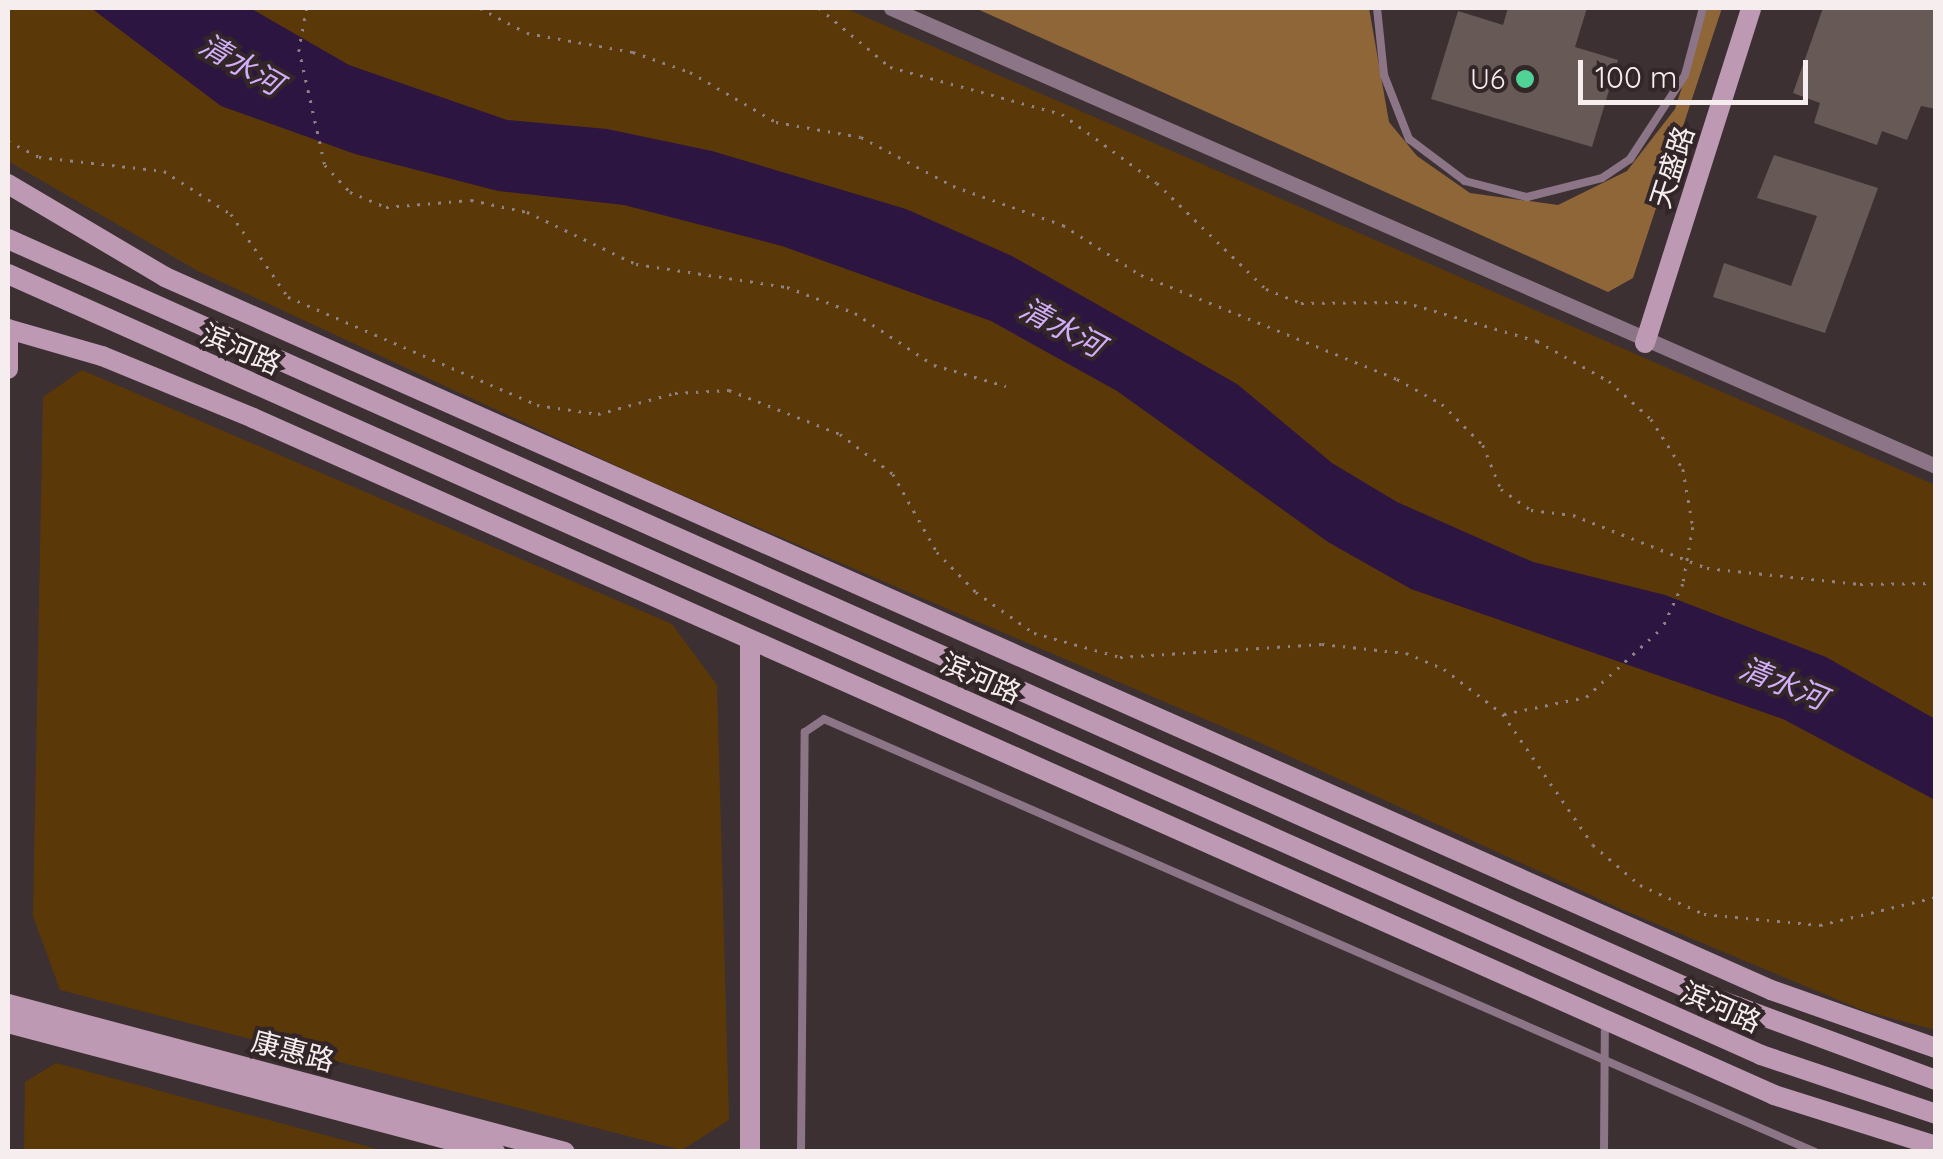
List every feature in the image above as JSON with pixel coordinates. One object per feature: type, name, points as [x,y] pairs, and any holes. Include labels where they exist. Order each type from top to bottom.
[{"type":"main road","name":"天盛路","points":[[1645,343],[1751,8]]},
{"type":"main road","points":[[8,184],[219,300],[1771,990],[1936,1048]]},
{"type":"main road","name":"滨河路","points":[[12,241],[1687,988],[1936,1080]]},
{"type":"main road","name":"滨河路","points":[[8,274],[1761,1056],[1936,1114]]},
{"type":"main road","points":[[8,369],[8,329],[102,356],[253,418],[750,645],[1774,1095],[1936,1146]]},
{"type":"main road","points":[[750,645],[750,1152]]},
{"type":"main road","name":"康惠路","points":[[8,1004],[565,1152]]},
{"type":"main road","name":"康惠路","points":[[8,1023],[495,1152]]},
{"type":"street","points":[[891,8],[1645,343],[1936,466]]},
{"type":"lane","points":[[1377,8],[1384,75],[1409,139],[1465,182],[1528,197],[1602,178],[1630,159],[1685,76],[1702,8]]},
{"type":"lane","points":[[801,1152],[804,732],[813,720],[1605,1065],[1816,1152]]},
{"type":"lane","points":[[1604,1152],[1605,1022]]},
{"type":"path","points":[[307,8],[299,49],[325,165],[350,192],[386,207],[471,200],[527,212],[636,264],[694,276],[787,287],[856,314],[934,365],[1006,386]]},
{"type":"path","points":[[480,8],[527,33],[632,52],[690,72],[776,122],[861,137],[953,186],[1063,225],[1141,275],[1397,379],[1442,404],[1483,445],[1501,489],[1531,510],[1572,515],[1707,568],[1860,584],[1936,583]]},
{"type":"path","points":[[820,8],[890,67],[1062,114],[1157,183],[1266,289],[1301,303],[1404,302],[1522,335],[1609,380],[1651,419],[1684,469],[1693,527],[1684,584],[1664,626],[1586,698],[1503,714]]},
{"type":"path","points":[[8,141],[39,158],[164,171],[230,214],[288,297],[537,405],[598,414],[675,393],[729,390],[840,434],[893,474],[937,552],[976,592],[1034,633],[1149,658],[1322,644],[1406,653],[1458,678],[1503,714],[1592,845],[1640,884],[1704,914],[1820,925],[1936,897]]},
{"type":"shaded area","points":[[8,8],[845,8],[1935,485],[1935,1030],[1865,1011],[1621,909],[1263,744],[645,479],[198,271],[8,161]]},
{"type":"shaded area","points":[[975,8],[1369,8],[1389,122],[1417,156],[1470,193],[1558,205],[1627,171],[1675,109],[1707,8],[1722,8],[1633,278],[1608,292]]},
{"type":"shaded area","points":[[82,370],[672,624],[717,685],[729,1120],[682,1150],[60,990],[33,916],[43,397]]},
{"type":"shaded area","points":[[56,1063],[384,1151],[24,1151],[25,1082]]},
{"type":"water","name":"清水河","points":[[91,8],[250,8],[349,65],[507,120],[607,129],[712,151],[906,209],[1012,256],[1237,384],[1332,463],[1397,502],[1533,562],[1665,595],[1826,657],[1935,719],[1935,800],[1783,719],[1411,589],[1328,542],[1117,391],[991,321],[782,246],[624,205],[498,191],[355,154],[221,106]]},
{"type":"building","name":"U6","points":[[1508,8],[1587,8],[1575,47],[1618,60],[1592,147],[1431,99],[1458,11],[1503,25]]},
{"type":"building","points":[[1823,8],[1936,8],[1936,109],[1921,106],[1907,140],[1882,131],[1877,145],[1814,123],[1820,103],[1793,93]]},
{"type":"building","points":[[1774,155],[1878,188],[1825,333],[1713,297],[1724,263],[1791,286],[1817,216],[1757,198]]},
{"type":"place","name":"U6","points":[[1525,79]]}]
